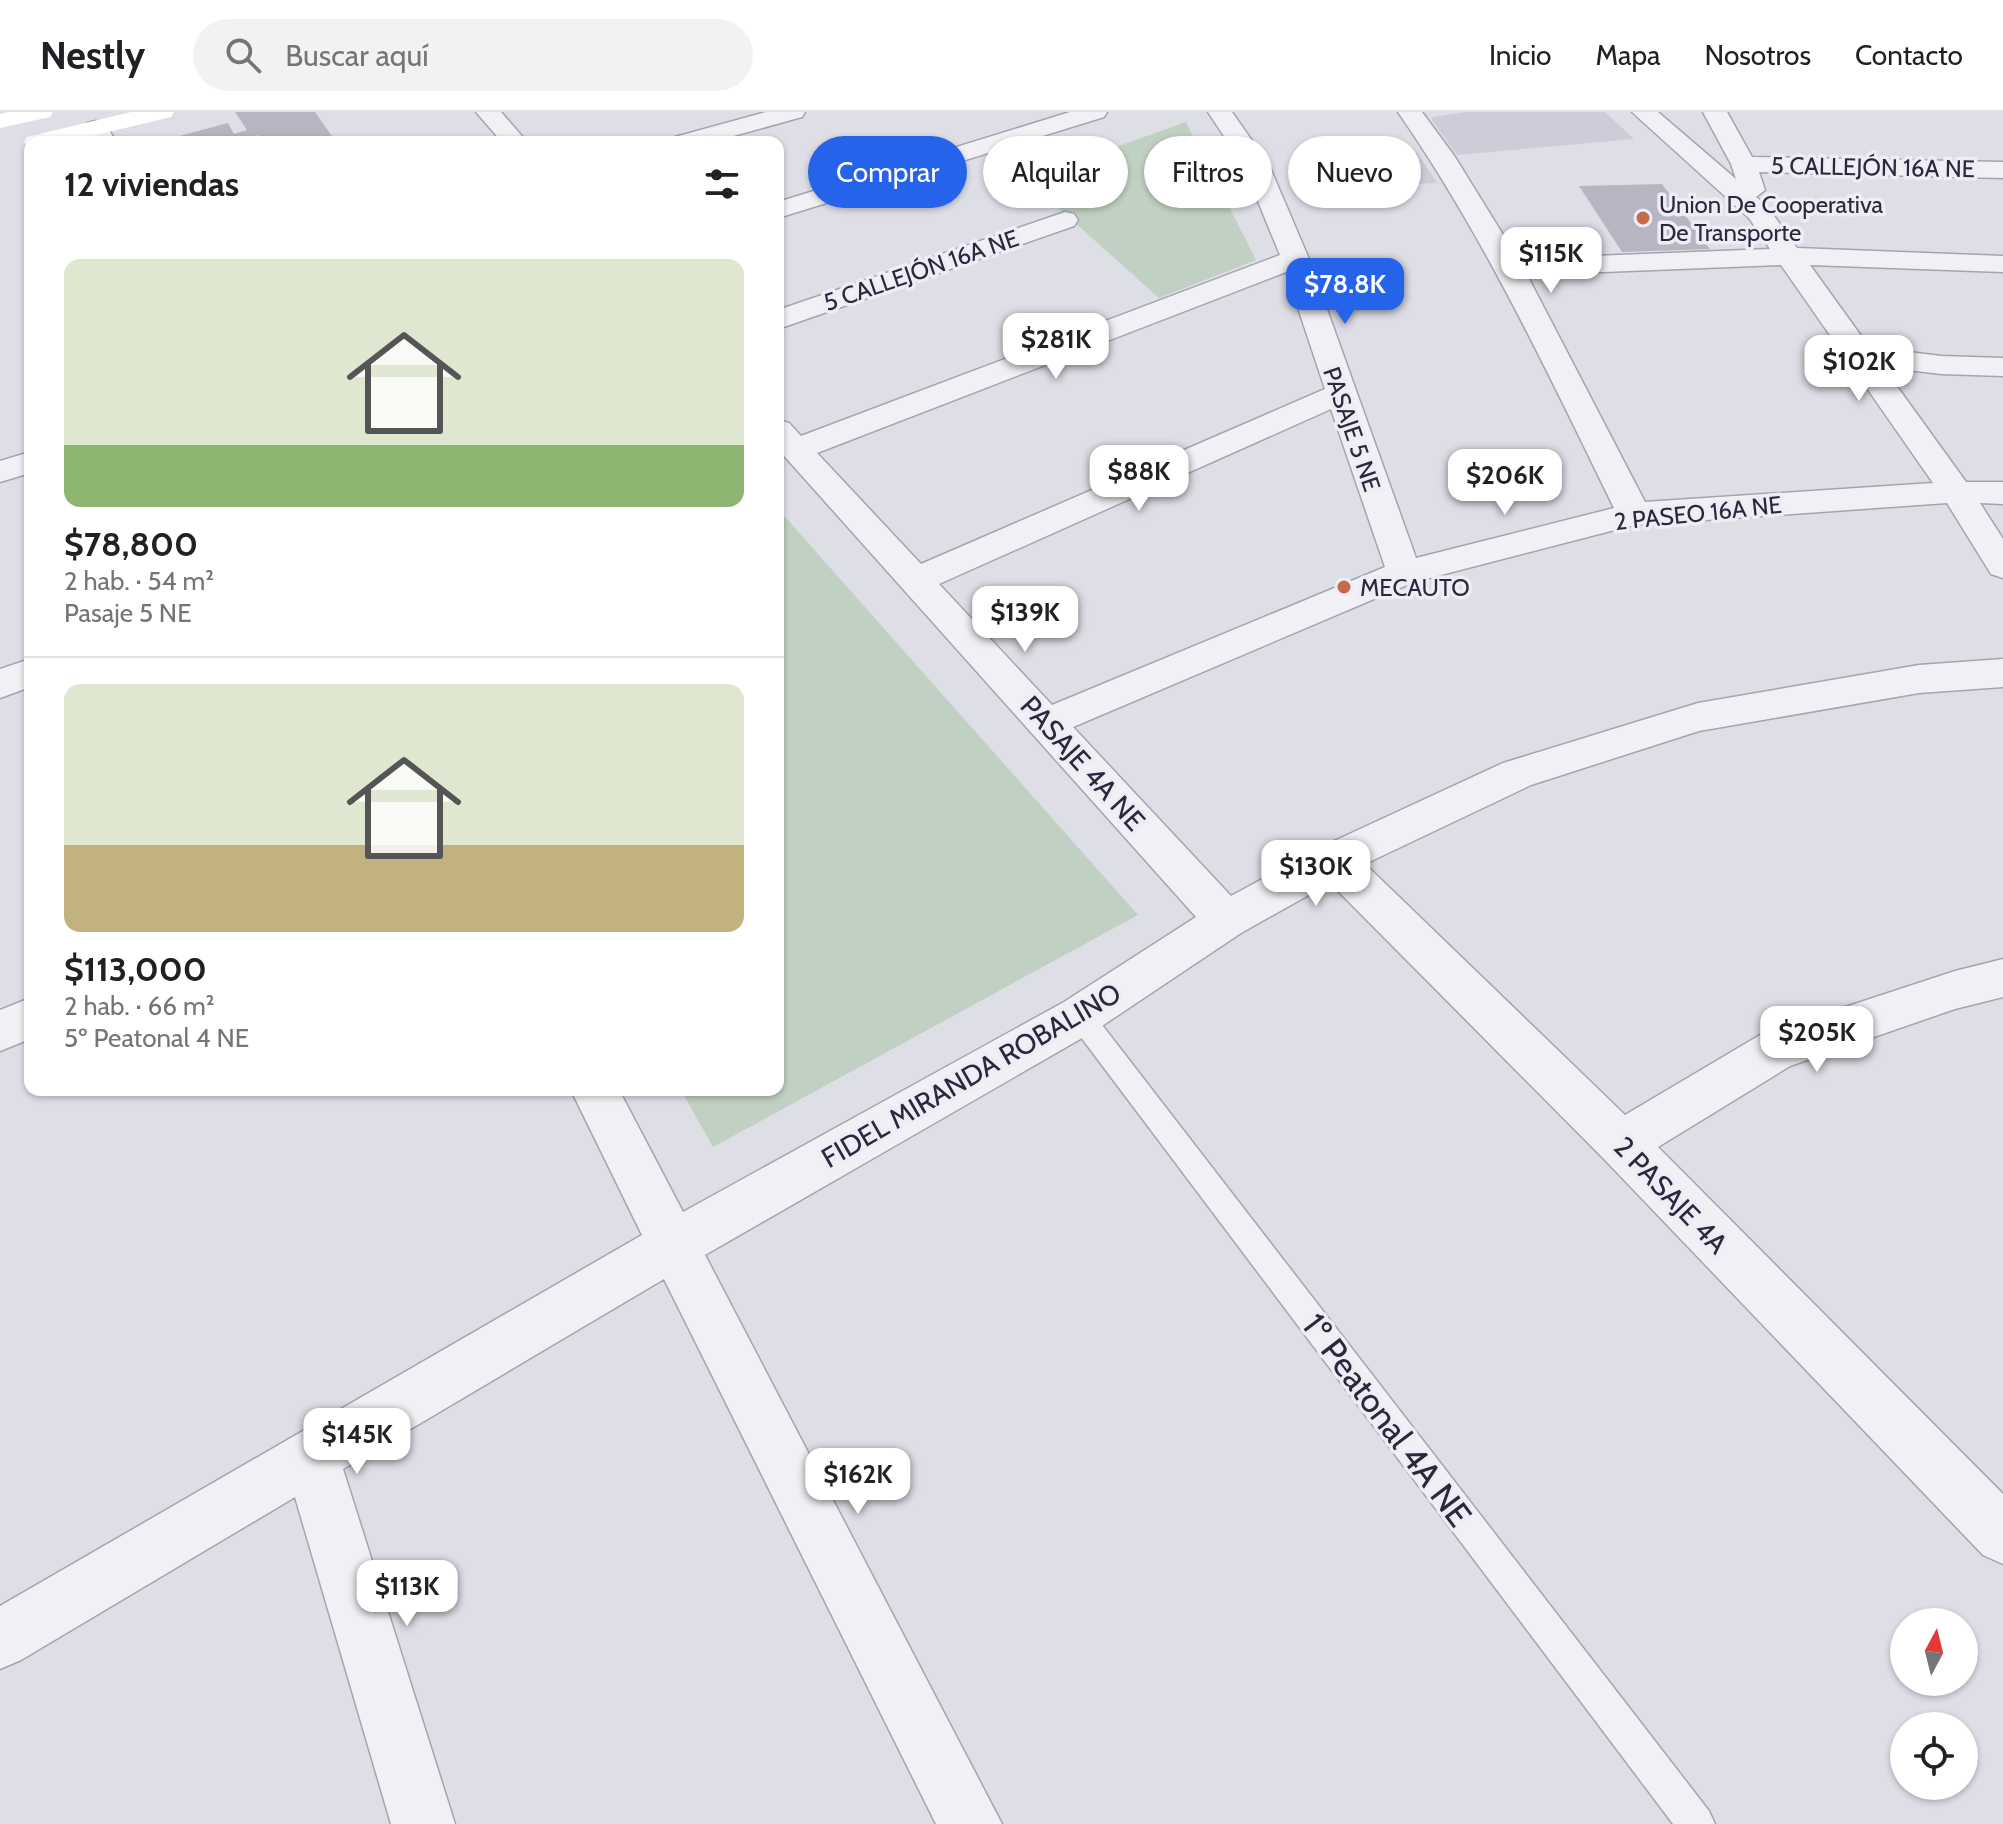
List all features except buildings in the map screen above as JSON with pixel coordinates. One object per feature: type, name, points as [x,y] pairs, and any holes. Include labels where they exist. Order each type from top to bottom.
[{"type":"main road","points":[[0,121],[41,112]]},
{"type":"main road","points":[[100,135],[162,112]]},
{"type":"street","points":[[706,136],[793,112]]},
{"type":"street","points":[[784,208],[1095,112]]},
{"type":"street","name":"PASAJE 5 NE","points":[[1220,112],[1256,165],[1295,259],[1339,394],[1404,573]]},
{"type":"street","points":[[1410,112],[1432,141],[1507,268],[1634,514]]},
{"type":"street","points":[[1644,112],[1758,212],[1956,492],[2003,566]]},
{"type":"street","points":[[1715,112],[1744,164],[1758,212]]},
{"type":"street","points":[[498,114],[511,136]]},
{"type":"street","name":"5 CALLEJÓN 16A NE","points":[[1744,164],[2003,170]]},
{"type":"street","name":"5 CALLEJÓN 16A NE","points":[[784,318],[1065,220]]},
{"type":"street","points":[[1507,268],[1788,256],[2003,264]]},
{"type":"street","points":[[787,440],[1295,259]]},
{"type":"street","points":[[1859,355],[1941,365],[2003,367]]},
{"type":"street","points":[[916,580],[1339,394]]},
{"type":"street","name":"PASAJE 4A NE","points":[[787,440],[1226,920]]},
{"type":"street","points":[[0,472],[24,464]]},
{"type":"street","name":"2 PASEO 16A NE","points":[[1046,723],[1404,573],[1634,514],[1956,492],[2003,493]]},
{"type":"street","name":"FIDEL MIRANDA ROBALINO","points":[[0,1639],[673,1245],[1080,1016],[1226,920],[1334,860],[1517,774],[1698,717],[1919,679],[2003,673]]},
{"type":"street","points":[[0,684],[24,675]]},
{"type":"street","name":"2 PASAJE 4A","points":[[1334,860],[1621,1143],[2003,1535]]},
{"type":"street","points":[[1621,1143],[1776,1050],[1955,990],[2003,978]]},
{"type":"street","points":[[0,1031],[24,1021]]},
{"type":"street","points":[[597,1096],[970,1824]]},
{"type":"street","points":[[311,1457],[423,1824]]},
{"type":"lane","name":"1º Peatonal 4A NE","points":[[1080,1016],[1696,1824]]},
{"type":"shaded area","points":[[1466,112],[1605,112],[1634,139],[1457,155],[1432,120],[1433,117]]},
{"type":"shaded area","points":[[1421,158],[1437,183],[1421,184]]},
{"type":"green space","points":[[1186,122],[1193,136],[1147,136]]},
{"type":"green space","points":[[1144,137],[1144,208],[1230,208],[1256,260],[1159,298],[1058,208],[1128,208],[1128,143]]},
{"type":"green space","points":[[784,516],[1138,915],[713,1147],[684,1096],[784,1096]]},
{"type":"place","name":"Union De Cooperativa De Transporte","points":[[1643,218]]},
{"type":"place","name":"MECAUTO","points":[[1344,587]]}]
